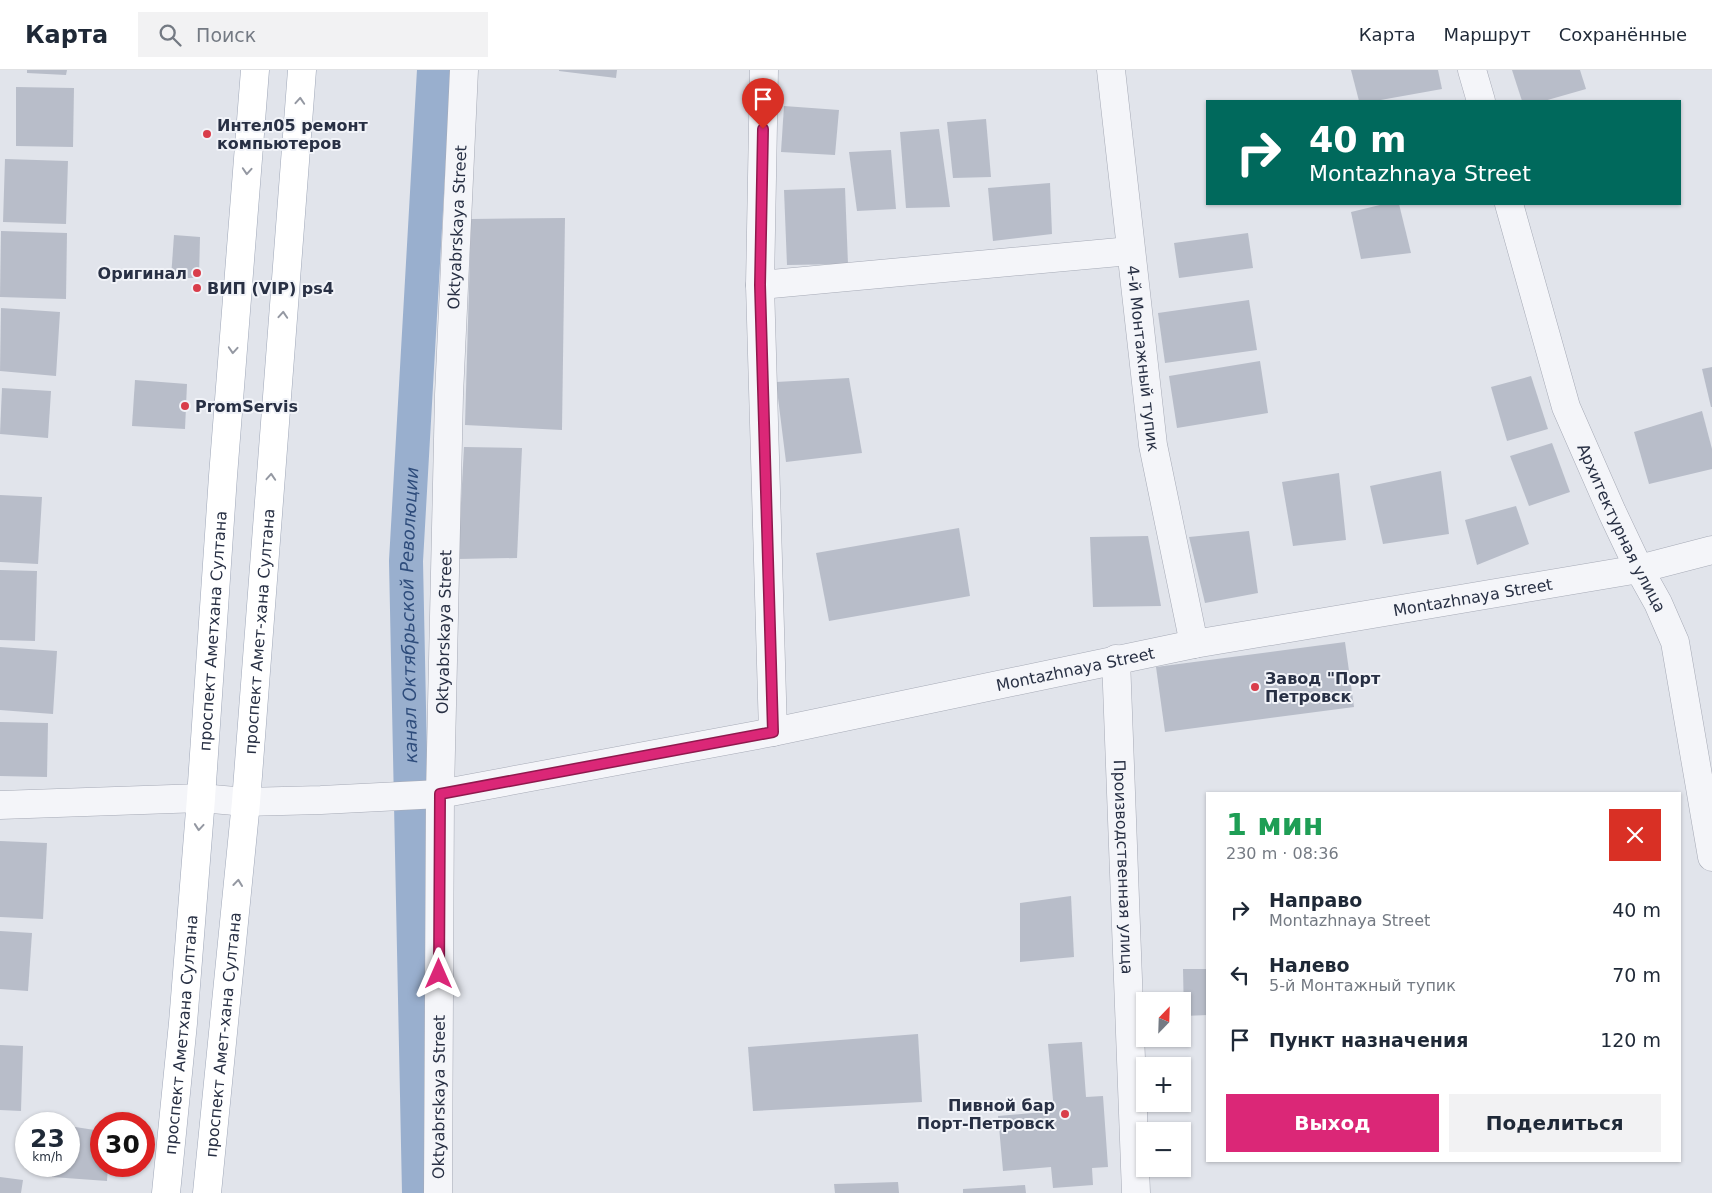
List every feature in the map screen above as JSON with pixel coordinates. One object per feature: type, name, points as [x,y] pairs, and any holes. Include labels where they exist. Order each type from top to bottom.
[{"type":"main road","name":"проспект Аметхана Султана","points":[[166,1193],[184,1023],[254,70]]},
{"type":"main road","name":"проспект Амет-хана Султана","points":[[207,1193],[246,802],[302,70]]},
{"type":"street","name":"Oktyabrskaya Street","points":[[438,1193],[440,794],[449,395],[464,70]]},
{"type":"street","points":[[764,70],[760,285],[773,732]]},
{"type":"street","name":"4-й Монтажный тупик","points":[[1111,70],[1152,445],[1194,644]]},
{"type":"street","points":[[1472,70],[1481,100]]},
{"type":"street","name":"Архитектурная улица","points":[[1509,205],[1566,407],[1595,477],[1639,570],[1658,603],[1675,642],[1712,857]]},
{"type":"street","points":[[760,285],[1130,251]]},
{"type":"street","name":"Montazhnaya Street","points":[[0,805],[201,798],[246,802],[440,794],[773,732],[1194,644],[1639,570],[1712,550]]},
{"type":"street","name":"Производственная улица","points":[[1116,659],[1136,1193]]},
{"type":"building","points":[[27,70],[67,70],[66,75],[27,73]]},
{"type":"building","points":[[559,70],[617,70],[616,78]]},
{"type":"building","points":[[1351,70],[1438,70],[1442,89],[1381,100],[1359,100]]},
{"type":"building","points":[[1512,70],[1580,70],[1586,89],[1548,100],[1522,100]]},
{"type":"building","points":[[16,87],[74,88],[73,147],[16,146]]},
{"type":"building","points":[[784,106],[839,110],[835,155],[781,152]]},
{"type":"building","points":[[986,119],[991,177],[953,178],[947,122]]},
{"type":"building","points":[[939,129],[950,207],[906,208],[900,132]]},
{"type":"building","points":[[891,150],[896,209],[857,211],[849,152]]},
{"type":"building","points":[[5,159],[68,161],[66,224],[3,222]]},
{"type":"building","points":[[1050,183],[1052,234],[993,241],[988,188]]},
{"type":"building","points":[[845,188],[848,264],[787,265],[784,190]]},
{"type":"building","points":[[1380,205],[1399,205],[1411,253],[1361,259],[1351,212]]},
{"type":"building","points":[[565,218],[562,430],[465,425],[471,219]]},
{"type":"building","points":[[1,231],[67,233],[66,299],[0,297]]},
{"type":"building","points":[[1248,233],[1253,268],[1179,278],[1174,243]]},
{"type":"building","points":[[174,235],[200,237],[199,278],[171,278]]},
{"type":"building","points":[[1249,300],[1257,350],[1165,363],[1158,313]]},
{"type":"building","points":[[1,308],[60,312],[56,376],[0,371]]},
{"type":"building","points":[[1260,361],[1268,413],[1177,428],[1169,376]]},
{"type":"building","points":[[1712,367],[1712,407],[1711,407],[1702,369]]},
{"type":"building","points":[[1531,376],[1548,429],[1507,441],[1491,387]]},
{"type":"building","points":[[849,378],[862,453],[786,462],[776,382]]},
{"type":"building","points":[[135,380],[187,384],[185,429],[132,426]]},
{"type":"building","points":[[2,388],[51,391],[48,438],[0,434]]},
{"type":"building","points":[[1702,411],[1712,449],[1712,469],[1649,484],[1634,432]]},
{"type":"building","points":[[1552,443],[1570,492],[1529,506],[1510,456]]},
{"type":"building","points":[[464,447],[522,448],[517,558],[458,559]]},
{"type":"building","points":[[1441,471],[1449,534],[1383,544],[1370,486]]},
{"type":"building","points":[[1339,473],[1346,540],[1293,546],[1282,482]]},
{"type":"building","points":[[0,495],[42,497],[38,564],[0,562]]},
{"type":"building","points":[[1516,506],[1529,544],[1477,565],[1465,520]]},
{"type":"building","points":[[959,528],[970,596],[829,621],[816,553]]},
{"type":"building","points":[[1249,531],[1258,593],[1205,603],[1189,537]]},
{"type":"building","points":[[1148,536],[1161,606],[1093,607],[1090,537]]},
{"type":"building","points":[[0,570],[37,571],[35,641],[0,640]]},
{"type":"building","name":"Завод \"Порт Петровск","points":[[1345,642],[1354,707],[1165,732],[1156,667]]},
{"type":"building","points":[[0,647],[57,651],[53,714],[0,710]]},
{"type":"building","points":[[0,722],[48,723],[47,777],[0,776]]},
{"type":"building","points":[[0,841],[47,843],[43,919],[0,917]]},
{"type":"building","points":[[1071,896],[1074,957],[1020,962],[1020,903]]},
{"type":"building","points":[[0,931],[32,933],[28,991],[0,989]]},
{"type":"building","points":[[1183,969],[1206,969],[1206,1015],[1191,1016],[1191,992],[1183,992]]},
{"type":"building","points":[[918,1034],[922,1102],[753,1111],[748,1047]]},
{"type":"building","name":"Пивной бар Порт-Петровск","points":[[1082,1042],[1086,1097],[1103,1096],[1108,1167],[1092,1168],[1093,1185],[1053,1188],[1051,1167],[1003,1171],[998,1116],[1054,1111],[1048,1044]]},
{"type":"building","points":[[0,1045],[23,1046],[21,1111],[0,1110]]},
{"type":"building","points":[[80,1128],[90,1129],[90,1177],[107,1177],[107,1181],[52,1177],[80,1177]]},
{"type":"building","points":[[0,1177],[23,1180],[21,1193],[0,1193]]},
{"type":"building","points":[[898,1182],[899,1193],[835,1193],[834,1184]]},
{"type":"building","points":[[1025,1185],[1026,1193],[963,1193],[963,1189]]},
{"type":"waterway","name":"канал Октябрьской Революции","points":[[419,1193],[406,561],[434,70]]},
{"type":"place","name":"Интел05 ремонт компьютеров","points":[[207,134]]},
{"type":"place","name":"Оригинал","points":[[197,273]]},
{"type":"place","name":"ВИП (VIP) ps4","points":[[197,288]]},
{"type":"place","name":"PromServis","points":[[185,406]]},
{"type":"place","name":"Завод \"Порт Петровск","points":[[1255,687]]},
{"type":"place","name":"Пивной бар Порт-Петровск","points":[[1065,1114]]},
{"type":"route","points":[[439,974],[440,794],[773,732],[760,285],[763,129]]}]
